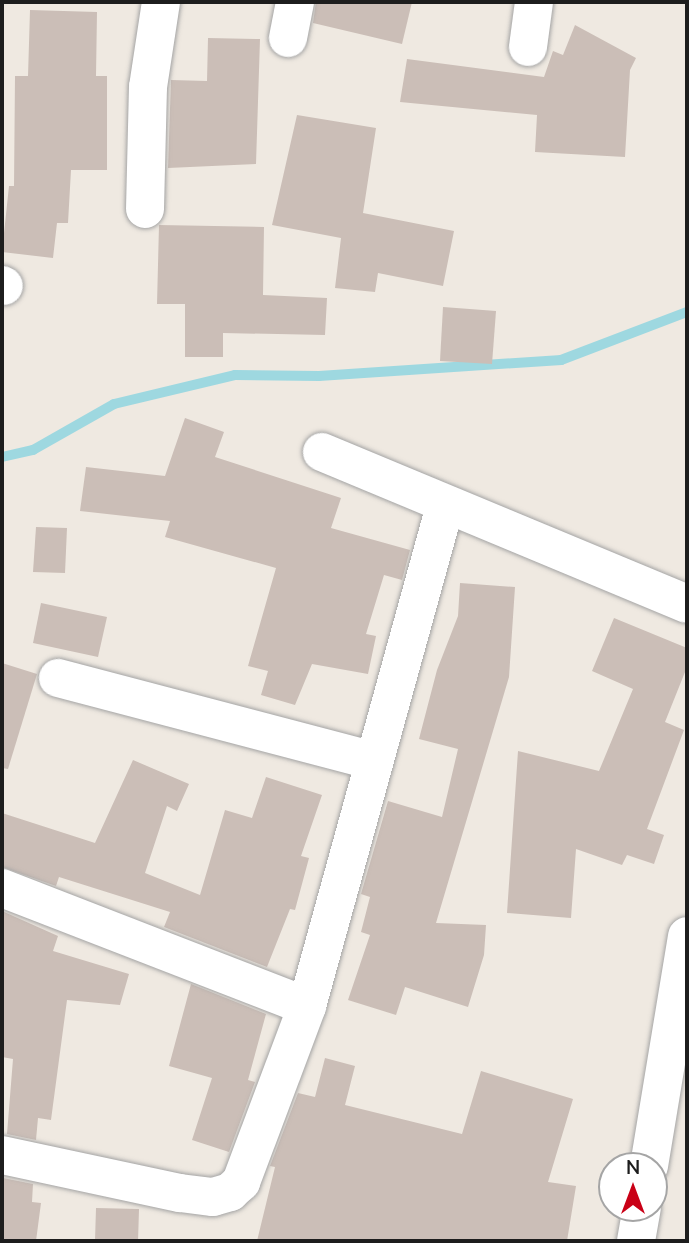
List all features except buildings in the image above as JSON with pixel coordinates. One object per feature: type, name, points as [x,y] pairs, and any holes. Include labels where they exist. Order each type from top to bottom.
[{"type":"street","points":[[145,209],[148,87],[161,2]]},
{"type":"street","points":[[528,47],[534,2]]},
{"type":"street","points":[[322,452],[445,506],[687,604]]},
{"type":"street","points":[[2,1155],[180,1193],[213,1196],[230,1192],[249,1166],[307,1006],[445,506]]},
{"type":"street","points":[[58,678],[374,761]]},
{"type":"street","points":[[2,888],[307,1006]]},
{"type":"street","points":[[651,1152],[687,936]]},
{"type":"street","points":[[636,1241],[639,1222]]},
{"type":"waterway","points":[[2,457],[33,450],[114,404],[235,375],[319,376],[561,360],[687,312]]}]
